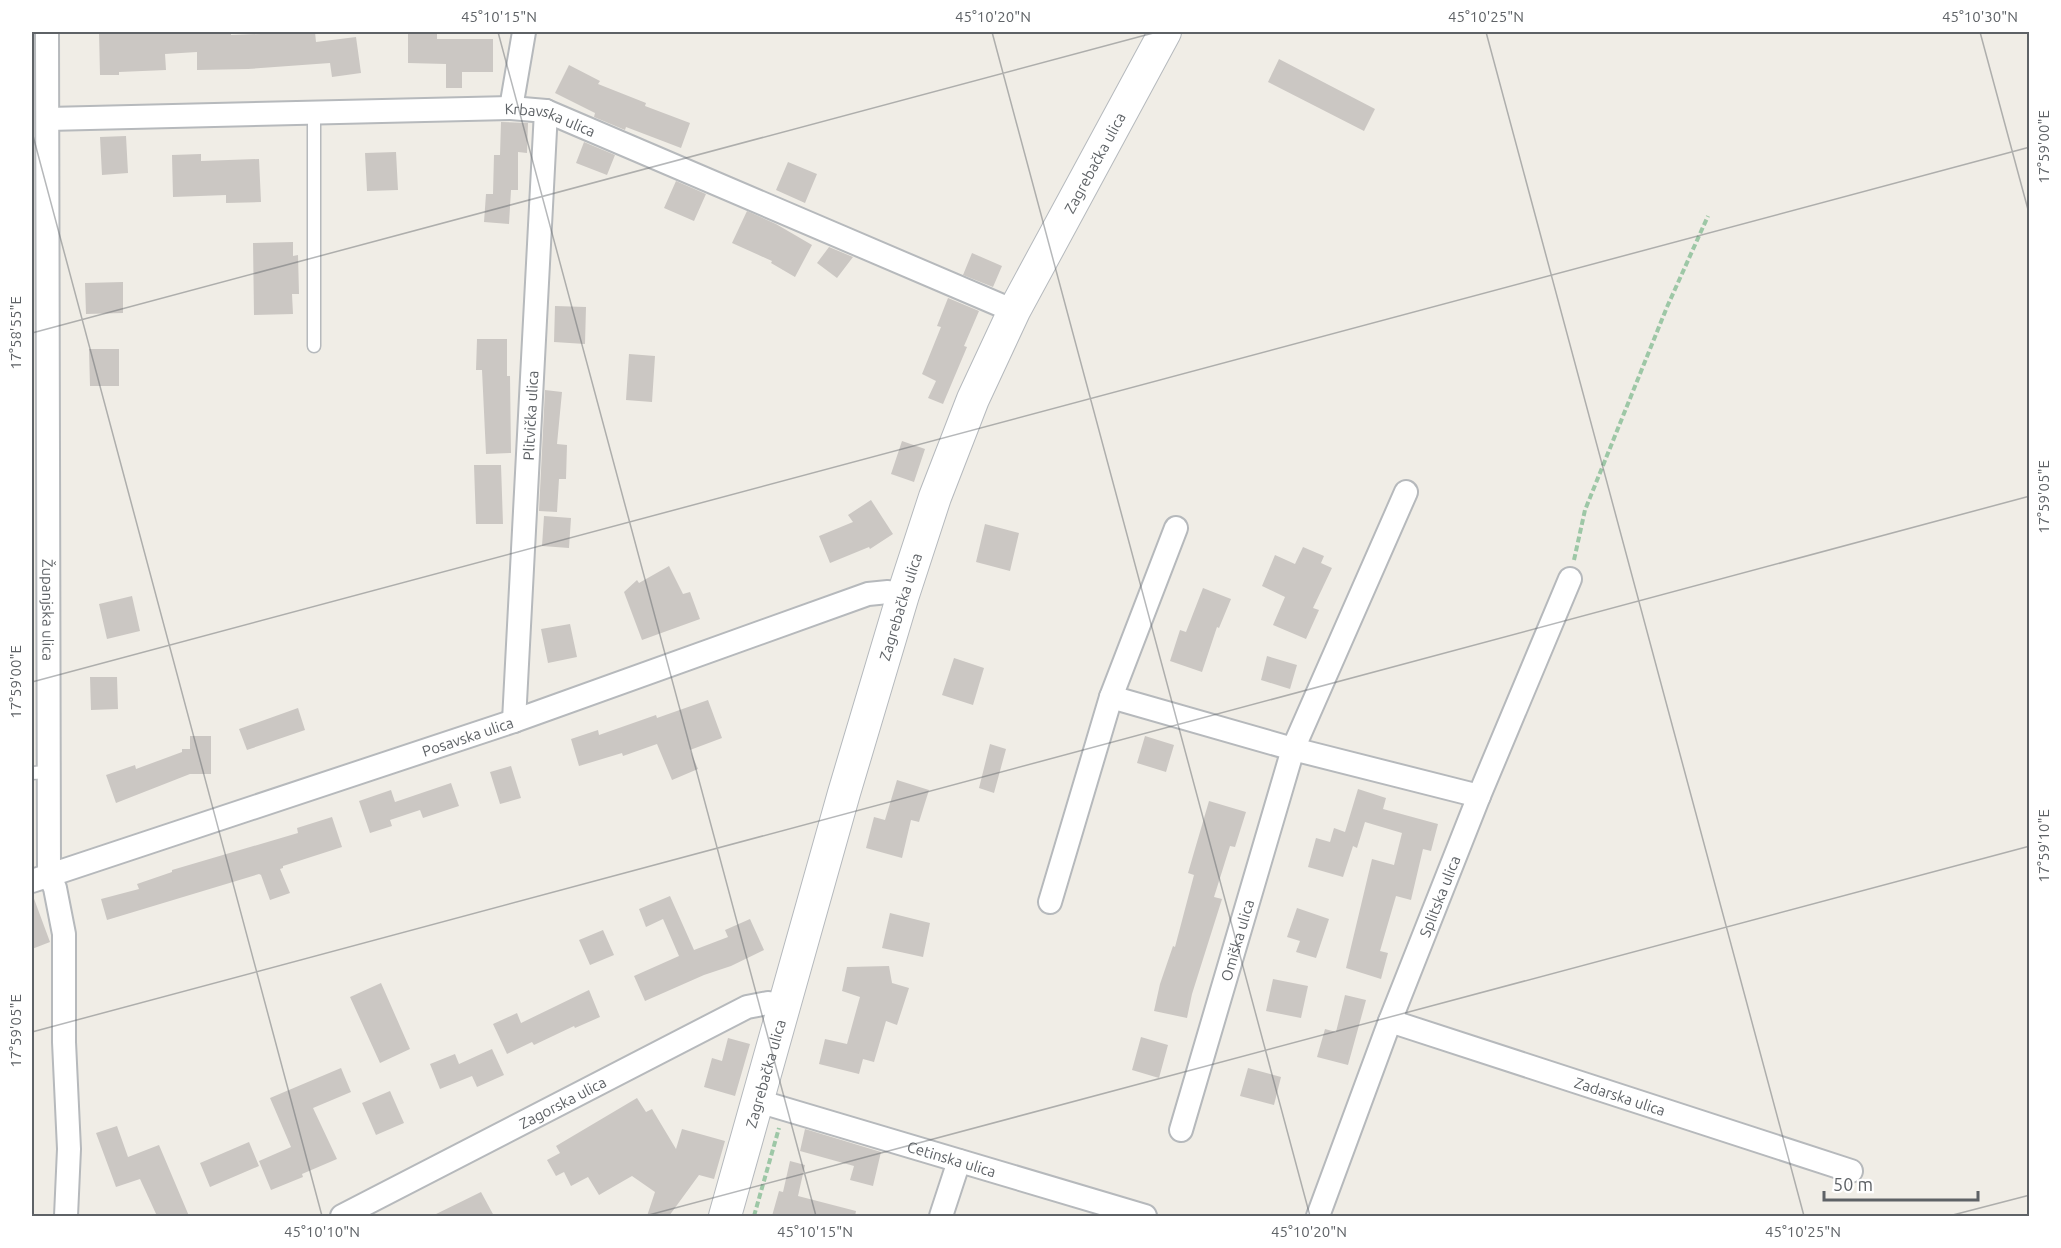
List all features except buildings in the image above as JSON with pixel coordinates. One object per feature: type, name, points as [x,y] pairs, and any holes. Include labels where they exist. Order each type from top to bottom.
[{"type":"main road","name":"Zagrebačka ulica","points":[[725,1216],[771,1105],[785,1007],[844,793],[935,497],[973,399],[1014,311],[1165,32]]},
{"type":"street","name":"Županjska ulica","points":[[47,32],[39,80],[48,119],[39,418],[40,878],[55,888],[64,934],[64,1042],[69,1149],[66,1216]]},
{"type":"street","points":[[511,108],[524,32]]},
{"type":"street","name":"Krbavska ulica","points":[[48,119],[511,108],[546,111],[1014,311]]},
{"type":"street","name":"Plitvička ulica","points":[[514,721],[546,111]]},
{"type":"street","name":"Omiška ulica","points":[[1180,1130],[1293,749],[1406,492]]},
{"type":"street","points":[[1050,902],[1112,697],[1176,528]]},
{"type":"street","name":"Splitska ulica","points":[[1318,1216],[1390,1021],[1479,796],[1570,579]]},
{"type":"street","name":"Posavska ulica","points":[[40,878],[514,721],[868,594],[888,592],[903,595]]},
{"type":"street","points":[[1112,697],[1293,749],[1479,796]]},
{"type":"street","name":"Zagorska ulica","points":[[342,1216],[747,1007],[768,1003],[785,1007]]},
{"type":"street","name":"Zadarska ulica","points":[[1390,1021],[1851,1171]]},
{"type":"street","name":"Cetinska ulica","points":[[771,1105],[1146,1216]]},
{"type":"street","points":[[941,1216],[959,1161]]},
{"type":"lane","points":[[314,112],[314,346]]},
{"type":"path","points":[[1570,579],[1585,510],[1667,308],[1708,216]]},
{"type":"path","points":[[754,1216],[771,1105]]}]
